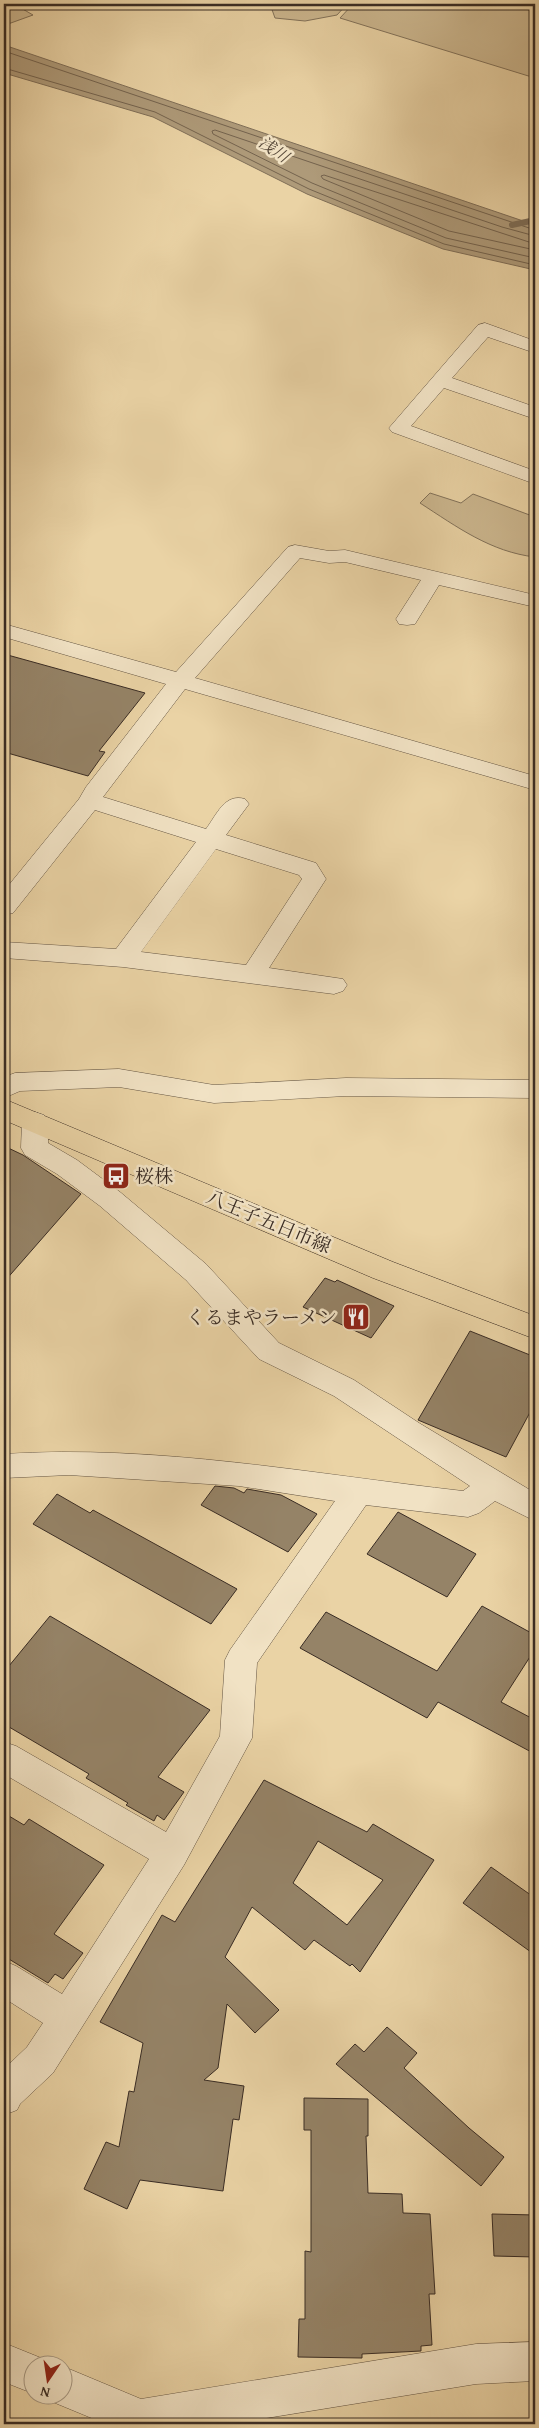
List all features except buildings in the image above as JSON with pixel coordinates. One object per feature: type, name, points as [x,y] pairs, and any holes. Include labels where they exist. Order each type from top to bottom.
[{"type":"main road","name":"八王子五日市線","points":[[4,1109],[383,1270],[535,1328]]},
{"type":"street","points":[[535,347],[485,329],[399,428],[535,478]]},
{"type":"street","points":[[441,380],[535,413]]},
{"type":"street","points":[[7,895],[90,801],[94,792],[181,680],[295,550],[329,557],[345,556],[535,601]]},
{"type":"street","points":[[407,619],[433,577]]},
{"type":"street","points":[[4,630],[535,783]]},
{"type":"street","points":[[90,801],[308,869],[314,879],[252,975]]},
{"type":"street","points":[[123,958],[237,804]]},
{"type":"street","points":[[4,950],[123,958],[334,986]]},
{"type":"street","points":[[7,1082],[119,1078],[214,1094],[346,1087],[535,1089]]},
{"type":"street","points":[[35,1122],[34,1148],[67,1167],[110,1199],[196,1272],[269,1351],[344,1388],[408,1432],[494,1486],[535,1508]]},
{"type":"street","points":[[4,1466],[69,1463],[239,1474],[358,1492],[468,1504],[494,1486]]},
{"type":"street","points":[[4,2097],[7,2091],[40,2060],[172,1854],[236,1738],[240,1660],[358,1492]]},
{"type":"street","points":[[4,1757],[172,1854]]},
{"type":"street","points":[[4,1978],[66,2017]]},
{"type":"street","points":[[72,2391],[140,2422],[476,2364],[535,2361]]},
{"type":"street","points":[[4,2362],[22,2370]]},
{"type":"shaded area","points":[[4,4],[14,4],[33,15],[8,24],[4,23]]},
{"type":"shaded area","points":[[270,4],[347,4],[337,15],[305,21],[275,18]]},
{"type":"shaded area","points":[[353,4],[510,4],[535,12],[535,78],[340,18]]},
{"type":"shaded area","points":[[430,493],[461,503],[473,494],[535,517],[535,557],[504,550],[461,529],[420,503]]},
{"type":"water","name":"浅川","points":[[4,45],[535,225],[535,270],[443,249],[307,194],[153,117],[4,73]]},
{"type":"waterway","points":[[512,225],[535,220]]},
{"type":"place","name":"桜株","points":[[116,1176]]},
{"type":"place","name":"くるまやラーメン","points":[[356,1317]]}]
